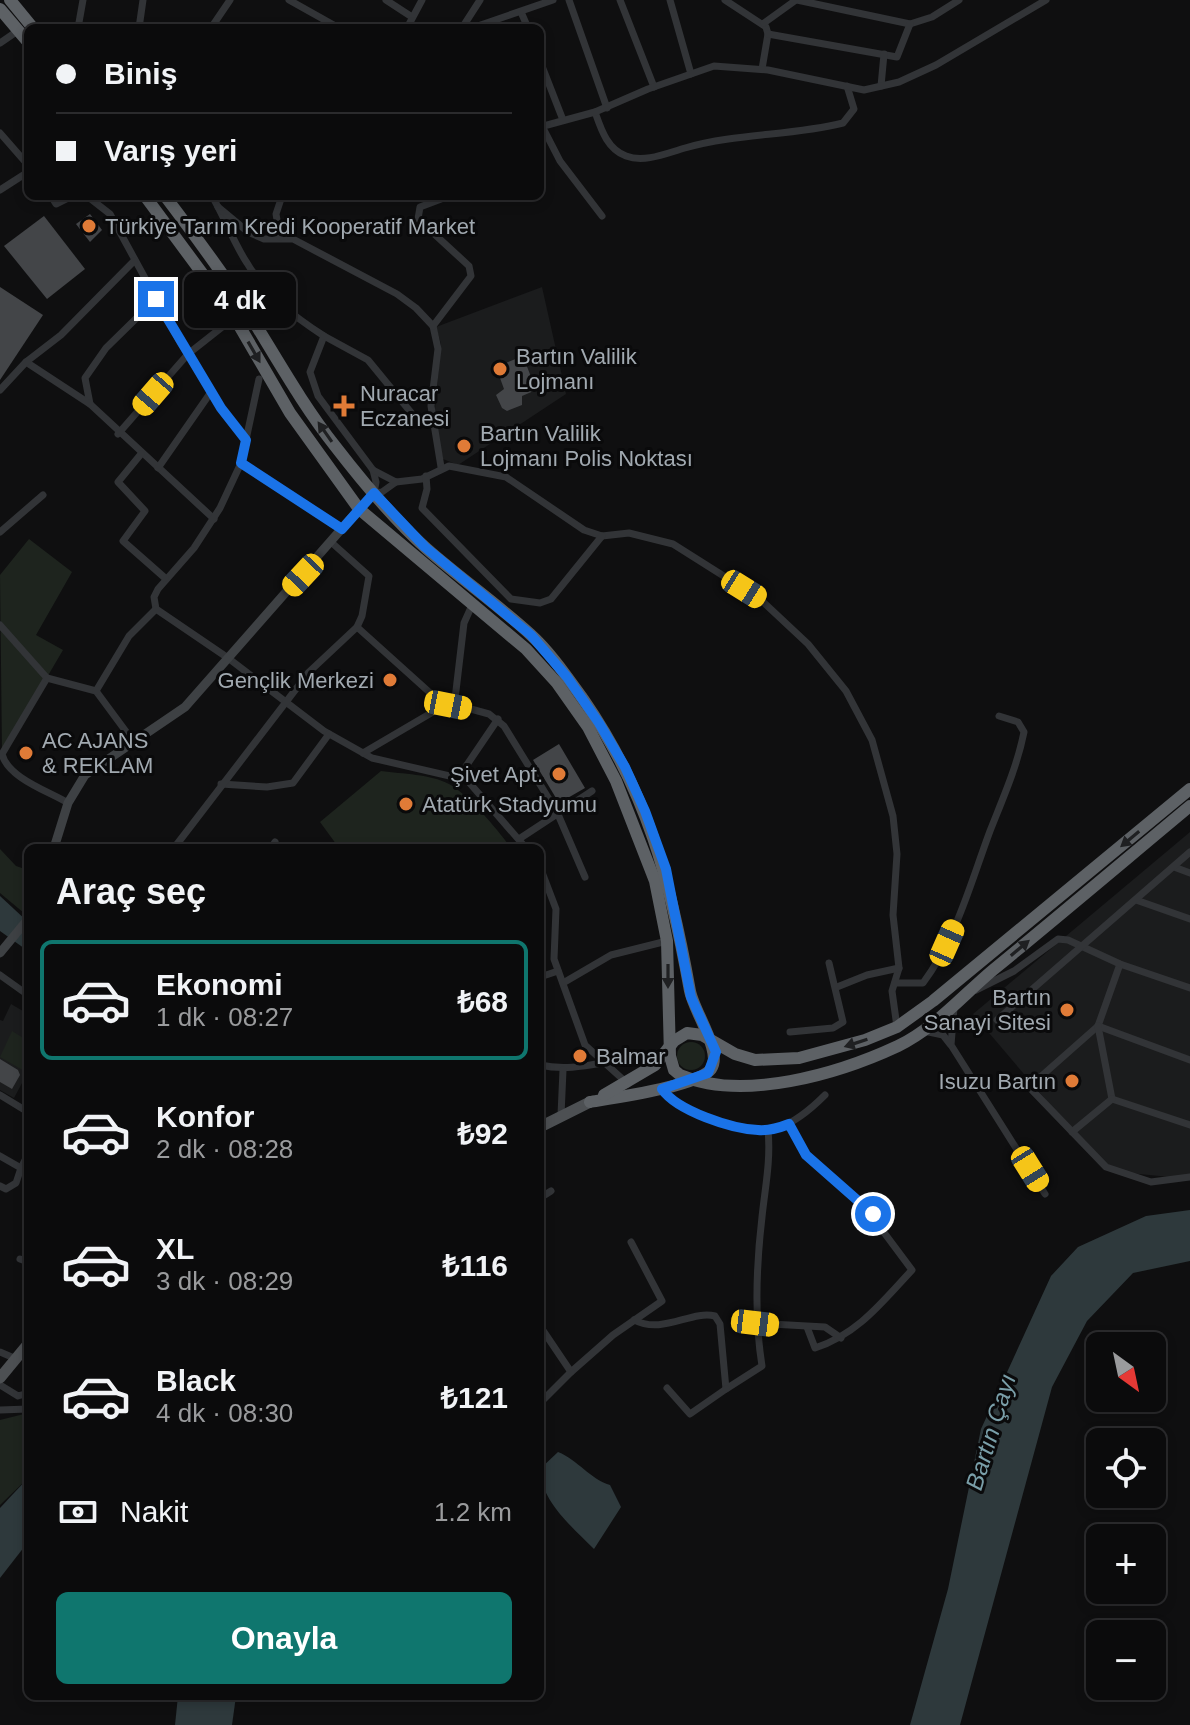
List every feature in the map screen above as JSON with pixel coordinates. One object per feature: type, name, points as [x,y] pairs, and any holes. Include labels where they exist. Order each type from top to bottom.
[{"type":"highway","points":[[10,0],[30,24]]},
{"type":"highway","points":[[0,9],[24,37]]},
{"type":"highway","points":[[148,200],[233,315],[290,413],[359,509],[526,649],[557,683],[588,727],[638,830],[655,881],[667,941],[671,1048]]},
{"type":"highway","points":[[168,200],[246,309],[300,396],[374,493],[425,547],[531,635],[567,677],[625,767],[666,869],[691,997],[716,1052],[708,1073],[694,1079],[662,1089],[623,1086]]},
{"type":"highway","points":[[359,509],[374,493]]},
{"type":"highway","points":[[590,1102],[666,1062],[671,1048],[680,1036],[687,1033],[709,1039],[735,1054],[773,1061],[828,1052],[897,1027],[933,1001],[1190,789]]},
{"type":"highway","points":[[666,1062],[680,1075],[730,1087],[783,1082],[857,1062],[899,1045],[955,1006],[1190,806]]},
{"type":"main road","points":[[55,844],[68,803],[85,775],[185,707],[359,509]]},
{"type":"main road","points":[[0,953],[24,924]]},
{"type":"main road","points":[[544,1125],[590,1102]]},
{"type":"main road","points":[[0,1378],[24,1348]]},
{"type":"street","points":[[79,24],[83,0]]},
{"type":"street","points":[[140,24],[143,0]]},
{"type":"street","points":[[214,24],[230,0]]},
{"type":"street","points":[[289,0],[332,24]]},
{"type":"street","points":[[386,0],[412,17]]},
{"type":"street","points":[[409,24],[422,0]]},
{"type":"street","points":[[465,24],[480,0]]},
{"type":"street","points":[[484,24],[553,0]]},
{"type":"street","points":[[569,0],[607,108]]},
{"type":"street","points":[[620,0],[654,87]]},
{"type":"street","points":[[670,0],[691,74]]},
{"type":"street","points":[[725,0],[764,23],[768,34],[762,69]]},
{"type":"street","points":[[764,23],[796,0],[910,24],[932,17],[959,0]]},
{"type":"street","points":[[544,125],[607,108],[714,66],[762,69],[864,90],[899,82],[936,65],[1046,0]]},
{"type":"street","points":[[521,12],[526,24]]},
{"type":"street","points":[[768,34],[897,57],[910,24]]},
{"type":"street","points":[[0,43],[19,30]]},
{"type":"street","points":[[881,86],[884,54]]},
{"type":"street","points":[[544,71],[563,120]]},
{"type":"street","points":[[595,112],[604,136],[616,150],[632,157],[653,157],[707,142],[843,123],[854,109],[847,86]]},
{"type":"street","points":[[544,132],[560,161],[602,216]]},
{"type":"street","points":[[0,133],[24,160]]},
{"type":"street","points":[[0,190],[24,175]]},
{"type":"street","points":[[92,200],[110,214],[188,354],[246,440]]},
{"type":"street","points":[[214,200],[246,262],[268,293],[293,316],[368,360],[418,421]]},
{"type":"street","points":[[280,237],[276,214],[281,200]]},
{"type":"street","points":[[433,326],[471,276],[469,266],[418,219],[420,207],[438,200]]},
{"type":"street","points":[[218,207],[248,232],[264,239],[293,239],[397,294],[433,326],[438,349],[431,406],[441,467]]},
{"type":"street","points":[[0,390],[26,362],[61,335],[134,261]]},
{"type":"street","points":[[90,404],[85,378],[106,348],[156,299]]},
{"type":"street","points":[[118,434],[188,354],[226,324]]},
{"type":"street","points":[[324,336],[310,372],[318,396],[373,470],[376,482],[374,493],[382,492],[396,482],[426,476],[441,467],[506,477],[584,530],[602,536],[629,533],[673,544],[760,599],[808,644],[846,691],[872,740],[893,816],[897,854],[893,915],[899,968],[892,991],[897,1027]]},
{"type":"street","points":[[26,362],[90,404],[118,434],[214,519]]},
{"type":"street","points":[[259,379],[241,463],[214,519],[194,548],[165,578],[154,597],[156,609],[228,658],[329,734],[363,753],[413,769],[467,780],[523,844]]},
{"type":"street","points":[[158,468],[211,392]]},
{"type":"street","points":[[141,454],[118,482],[145,511],[123,541],[165,578]]},
{"type":"street","points":[[241,463],[342,529]]},
{"type":"street","points":[[373,470],[396,482]]},
{"type":"street","points":[[426,476],[427,489],[422,508],[511,599],[540,603],[551,599],[602,536]]},
{"type":"street","points":[[0,532],[43,495]]},
{"type":"street","points":[[177,844],[309,672],[357,627],[369,576],[331,542]]},
{"type":"street","points":[[363,753],[455,699],[464,623],[473,603]]},
{"type":"street","points":[[96,691],[129,636],[156,609]]},
{"type":"street","points":[[0,625],[47,678],[96,691],[133,741]]},
{"type":"street","points":[[357,627],[416,681],[448,705],[498,719],[557,812],[585,877]]},
{"type":"street","points":[[47,678],[2,754],[8,767],[68,803]]},
{"type":"street","points":[[895,983],[923,983],[938,963],[1014,773],[1024,732],[1018,722],[999,716]]},
{"type":"street","points":[[458,778],[498,719]]},
{"type":"street","points":[[221,784],[267,787],[293,783],[329,734]]},
{"type":"street","points":[[519,839],[592,791]]},
{"type":"street","points":[[1173,821],[1190,816]]},
{"type":"street","points":[[997,1020],[1190,852]]},
{"type":"street","points":[[1174,867],[1190,873]]},
{"type":"street","points":[[544,878],[556,909],[554,959],[585,1045],[623,1086]]},
{"type":"street","points":[[1136,900],[1190,919]]},
{"type":"street","points":[[967,994],[1014,971],[1058,939],[1068,940],[1120,964],[1190,988]]},
{"type":"street","points":[[563,983],[611,955],[667,941]]},
{"type":"street","points":[[790,1032],[833,1028],[843,1022],[829,963]]},
{"type":"street","points":[[1120,964],[1098,1026],[1029,1087],[1106,1167],[1157,1183],[1190,1177]]},
{"type":"street","points":[[837,987],[867,975],[899,968]]},
{"type":"street","points":[[544,976],[558,971]]},
{"type":"street","points":[[1,975],[24,992]]},
{"type":"street","points":[[951,1045],[955,1006]]},
{"type":"street","points":[[1098,1026],[1190,1060]]},
{"type":"street","points":[[1098,1026],[1112,1099]]},
{"type":"street","points":[[921,1031],[943,1035],[951,1045],[1045,1194]]},
{"type":"street","points":[[544,1066],[563,1070],[636,1058],[666,1062]]},
{"type":"street","points":[[561,1115],[563,1070]]},
{"type":"street","points":[[662,1089],[681,1107],[749,1129],[768,1130],[789,1124],[825,1095]]},
{"type":"street","points":[[0,1095],[24,1110]]},
{"type":"street","points":[[1112,1099],[1190,1125]]},
{"type":"street","points":[[1072,1132],[1112,1099]]},
{"type":"street","points":[[789,1124],[806,1155],[862,1203],[912,1270],[869,1318],[841,1338],[815,1348],[807,1327]]},
{"type":"street","points":[[667,1388],[690,1414],[762,1366],[755,1323],[761,1218],[769,1158],[768,1130]]},
{"type":"street","points":[[0,1156],[24,1171],[16,1183],[6,1189],[0,1186]]},
{"type":"street","points":[[544,1195],[551,1191]]},
{"type":"street","points":[[544,1399],[571,1372],[662,1301],[631,1242]]},
{"type":"street","points":[[634,1320],[652,1325],[677,1323],[706,1314],[715,1316],[720,1324],[726,1389]]},
{"type":"street","points":[[755,1323],[829,1328],[841,1338]]},
{"type":"street","points":[[544,1332],[571,1372]]},
{"type":"street","points":[[0,1352],[14,1358]]},
{"type":"street","points":[[0,1385],[18,1396],[24,1395]]},
{"type":"street","points":[[0,1410],[24,1408]]},
{"type":"shaded area","name":"Bartın Valilik Lojmanı","points":[[542,287],[566,394],[458,465],[443,459],[434,420],[441,344],[436,327]]},
{"type":"shaded area","points":[[29,539],[72,572],[36,635],[63,650],[2,754],[0,575]]},
{"type":"shaded area","name":"Atatürk Stadyumu","points":[[381,771],[425,776],[457,789],[508,844],[336,844],[320,822]]},
{"type":"shaded area","points":[[1190,832],[1190,1179],[1129,1173],[1097,1160],[973,1014]]},
{"type":"shaded area","points":[[0,849],[16,866],[24,869],[24,913],[0,893]]},
{"type":"shaded area","points":[[11,1004],[24,1012],[24,1079],[14,1098],[0,1090],[0,1020],[3,1021]]},
{"type":"shaded area","points":[[12,1031],[24,1038],[24,1071],[0,1057]]},
{"type":"shaded area","points":[[691,1042],[701,1046],[705,1056],[701,1066],[691,1070],[681,1066],[677,1056],[681,1046]]},
{"type":"shaded area","points":[[24,1414],[24,1482],[0,1505],[0,1420]]},
{"type":"water","points":[[0,896],[24,918],[24,948],[0,931]]},
{"type":"water","name":"Bartın Çayı","points":[[1190,1210],[1190,1261],[1133,1273],[1087,1321],[1052,1387],[960,1725],[910,1725],[948,1589],[981,1429],[1051,1276],[1078,1247],[1146,1216]]},
{"type":"water","points":[[558,1452],[610,1485],[621,1507],[594,1549],[559,1513],[545,1492],[544,1465]]},
{"type":"water","points":[[24,1482],[24,1547],[0,1578],[0,1508]]},
{"type":"water","points":[[178,1700],[235,1700],[232,1725],[175,1725]]},
{"type":"building","name":"Türkiye Tarım Kredi Kooperatif Market","points":[[90,214],[102,230],[90,242],[76,224]]},
{"type":"building","points":[[44,216],[85,269],[47,299],[4,246]]},
{"type":"building","points":[[0,287],[43,315],[0,380]]},
{"type":"building","name":"Bartın Valilik Lojmanı","points":[[523,356],[536,390],[522,396],[522,405],[507,411],[502,408],[496,395],[504,389],[496,367]]},
{"type":"building","name":"Şivet Apt.","points":[[559,744],[585,788],[559,803],[533,760]]},
{"type":"building","points":[[0,1059],[18,1070],[20,1075],[12,1089],[0,1082]]},
{"type":"place","name":"Türkiye Tarım Kredi Kooperatif Market","points":[[89,226]]},
{"type":"place","name":"Bartın Valilik Lojmanı","points":[[500,369]]},
{"type":"place","name":"Nuracar Eczanesi","points":[[344,406]]},
{"type":"place","name":"Bartın Valilik Lojmanı Polis Noktası","points":[[464,446]]},
{"type":"place","name":"Gençlik Merkezi","points":[[390,680]]},
{"type":"place","name":"AC AJANS & REKLAM","points":[[26,753]]},
{"type":"place","name":"Şivet Apt.","points":[[559,774]]},
{"type":"place","name":"Atatürk Stadyumu","points":[[406,804]]},
{"type":"place","name":"Bartın Sanayi Sitesi","points":[[1067,1010]]},
{"type":"place","name":"Balmar","points":[[580,1056]]},
{"type":"place","name":"Isuzu Bartın","points":[[1072,1081]]},
{"type":"route","points":[[156,299],[221,408],[246,440],[241,463],[342,529],[374,493],[425,547],[531,635],[567,677],[625,767],[645,811],[666,869],[691,997],[700,1023],[716,1052],[713,1067],[708,1073],[662,1089],[681,1107],[749,1129],[768,1130],[789,1124],[806,1155],[873,1214]]}]
